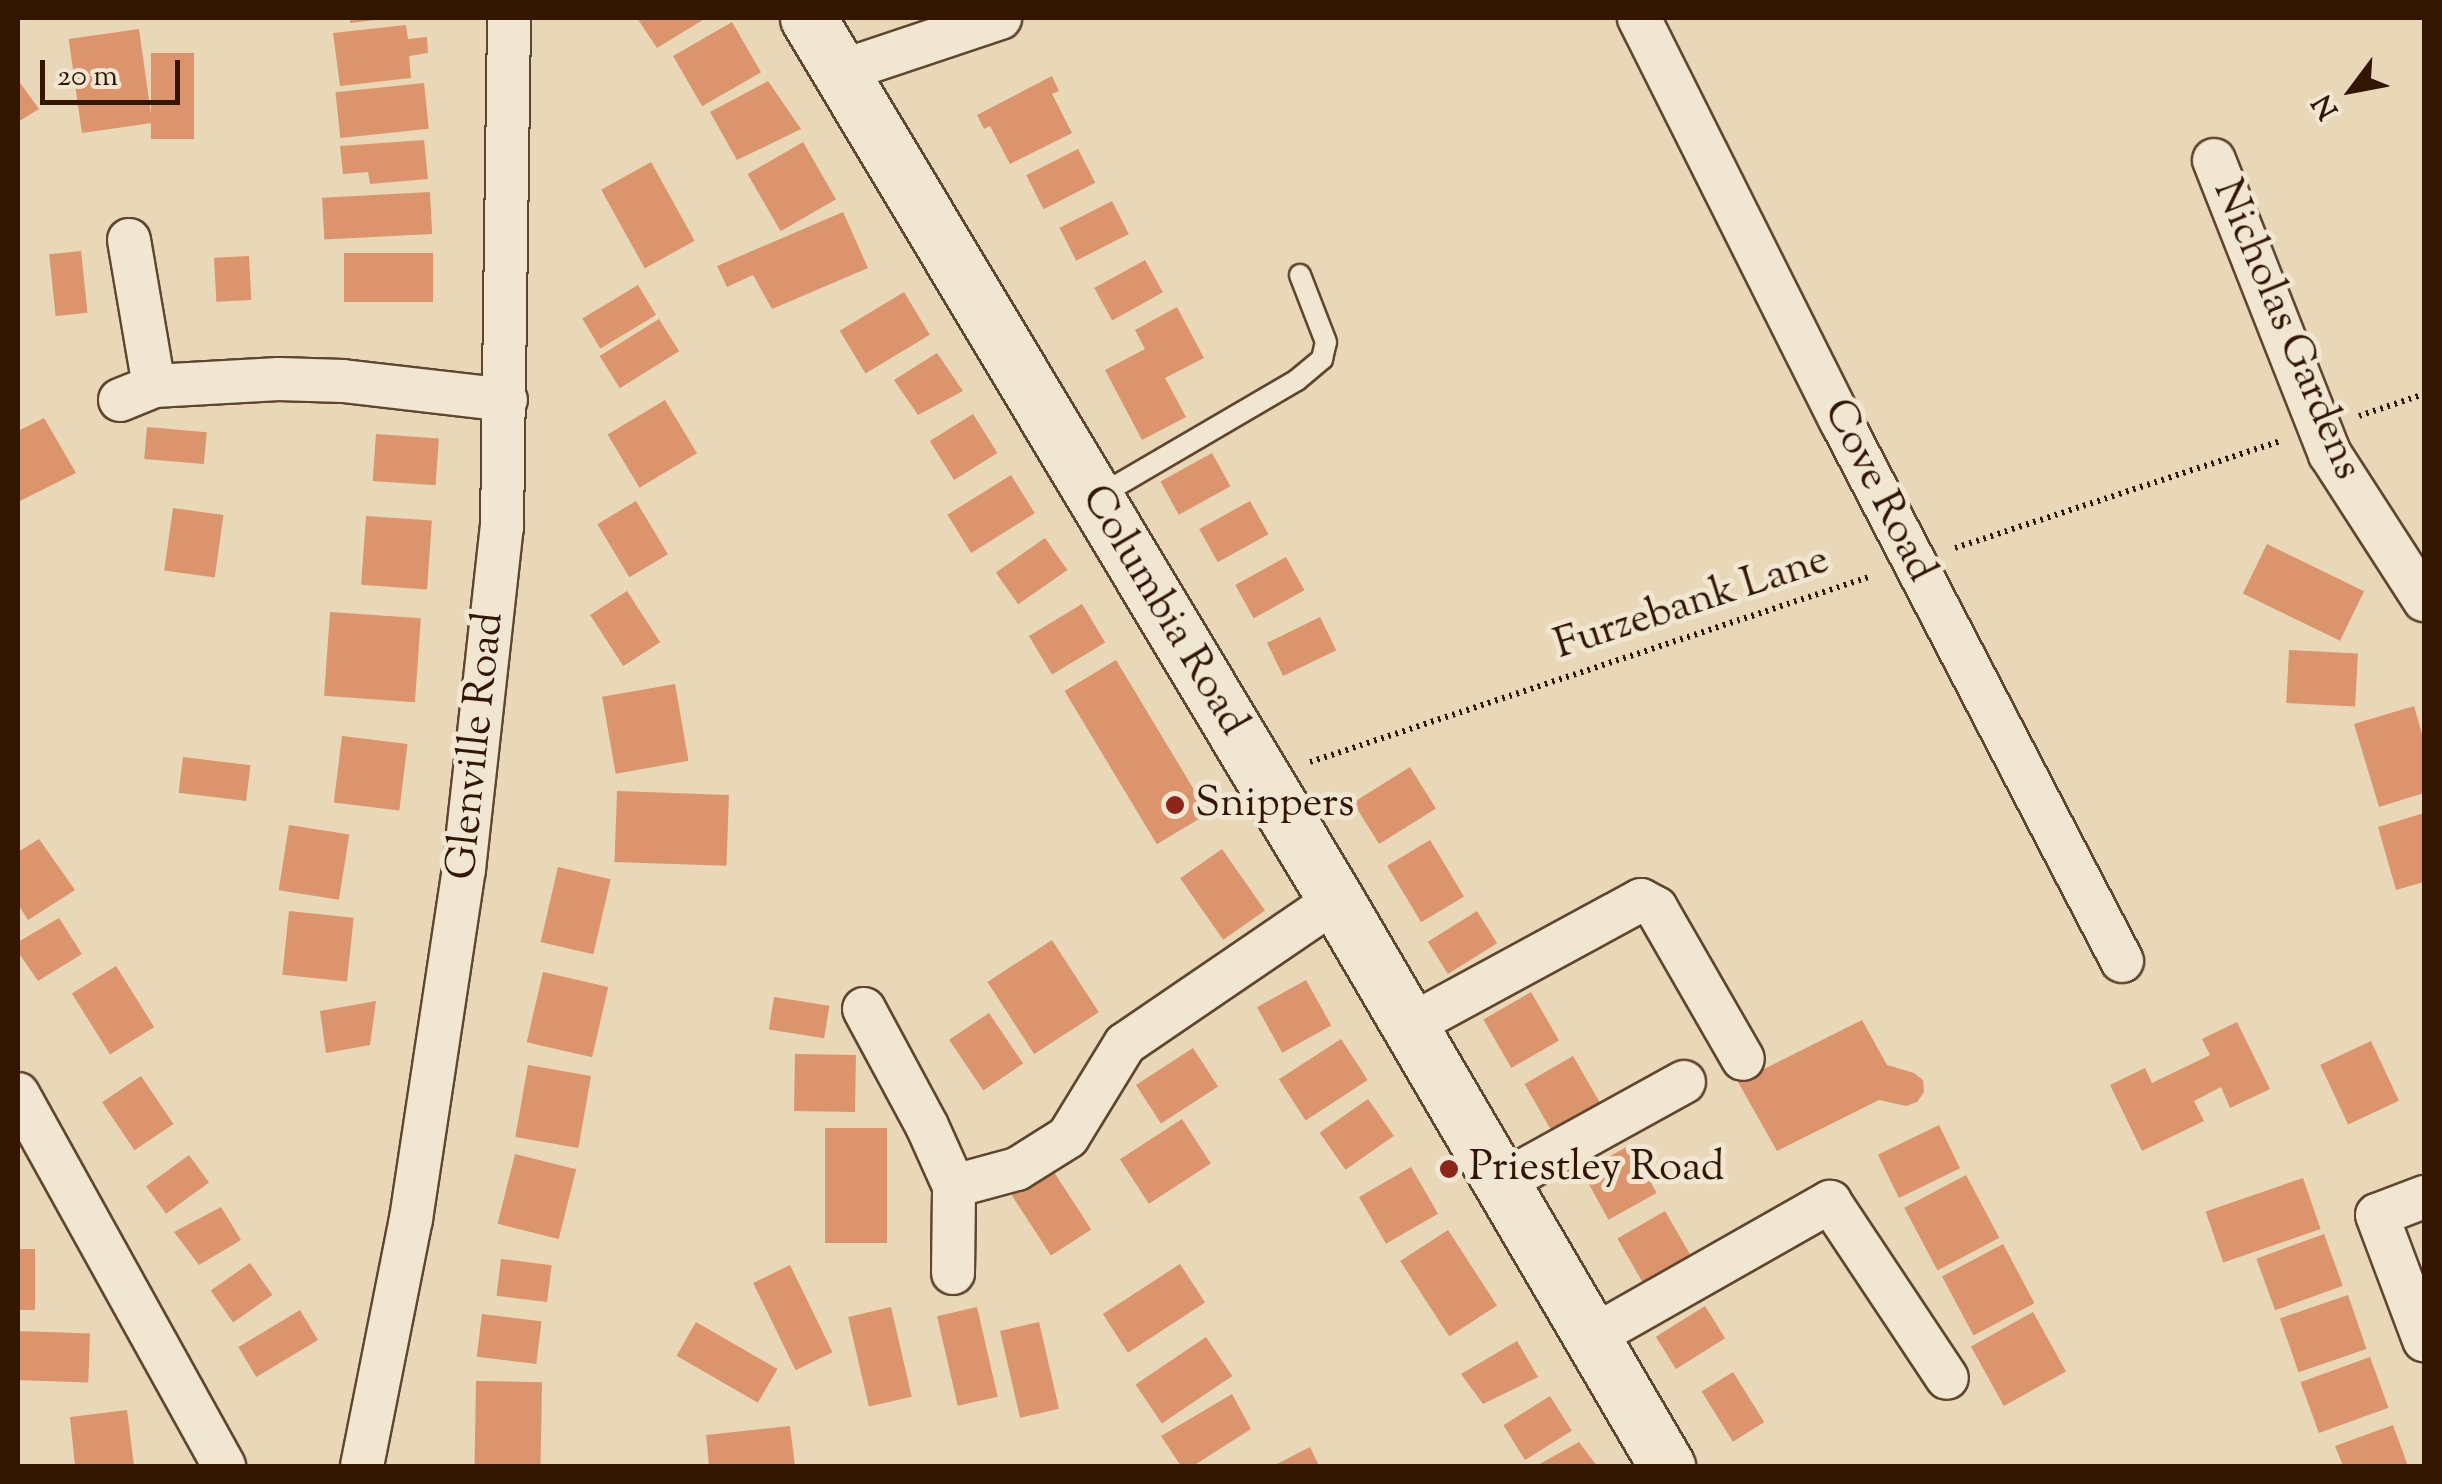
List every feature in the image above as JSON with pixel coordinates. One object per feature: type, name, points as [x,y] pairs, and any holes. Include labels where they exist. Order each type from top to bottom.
[{"type":"street","name":"Glenville Road","points":[[362,1466],[412,1219],[464,869],[502,528],[509,18]]},
{"type":"street","name":"Columbia Road","points":[[808,18],[1336,900],[1667,1466]]},
{"type":"street","points":[[840,72],[1000,18]]},
{"type":"street","name":"Cove Road","points":[[1639,18],[1914,562],[2122,961]]},
{"type":"street","name":"Nicholas Gardens","points":[[2214,160],[2330,454],[2424,600]]},
{"type":"street","points":[[129,240],[137,393],[343,381],[506,400]]},
{"type":"street","points":[[954,1186],[1018,1169],[1068,1137],[1125,1044],[1336,900]]},
{"type":"street","points":[[1409,1026],[1641,900],[1656,908],[1743,1058]]},
{"type":"street","points":[[864,1009],[927,1126],[954,1186],[954,1272]]},
{"type":"street","points":[[1502,1183],[1684,1082]]},
{"type":"street","points":[[18,1094],[224,1466]]},
{"type":"street","points":[[2424,1197],[2377,1214],[2424,1340]]},
{"type":"street","points":[[1592,1336],[1830,1202],[1947,1378]]},
{"type":"lane","points":[[1096,498],[1297,380],[1322,360],[1326,342],[1300,275]]},
{"type":"path","name":"Furzebank Lane","points":[[1263,778],[2424,394]]},
{"type":"building","points":[[350,18],[376,18],[376,20],[350,23]]},
{"type":"building","points":[[637,18],[706,18],[657,48]]},
{"type":"building","points":[[732,22],[761,72],[702,106],[673,56]]},
{"type":"building","points":[[406,25],[408,39],[427,37],[428,53],[409,56],[411,78],[340,86],[333,33]]},
{"type":"building","points":[[139,29],[152,123],[82,133],[69,39]]},
{"type":"building","points":[[151,53],[194,53],[194,139],[151,139]]},
{"type":"building","points":[[1052,76],[1059,91],[1052,94],[1072,133],[1010,164],[990,126],[984,129],[977,115]]},
{"type":"building","points":[[18,80],[39,109],[18,122]]},
{"type":"building","points":[[768,81],[801,129],[737,160],[710,112]]},
{"type":"building","points":[[424,83],[429,129],[340,138],[335,92]]},
{"type":"building","points":[[424,140],[428,179],[370,184],[368,172],[343,174],[340,146]]},
{"type":"building","points":[[803,142],[836,199],[781,231],[748,174]]},
{"type":"building","points":[[1078,149],[1095,183],[1044,209],[1026,175]]},
{"type":"building","points":[[651,162],[695,241],[645,268],[601,190]]},
{"type":"building","points":[[430,192],[432,234],[324,240],[322,198]]},
{"type":"building","points":[[1112,201],[1129,234],[1076,261],[1059,228]]},
{"type":"building","points":[[843,212],[868,268],[772,309],[753,275],[727,287],[717,266]]},
{"type":"building","points":[[81,251],[87,313],[56,316],[49,254]]},
{"type":"building","points":[[344,253],[433,253],[433,302],[344,302]]},
{"type":"building","points":[[249,256],[251,300],[216,302],[214,258]]},
{"type":"building","points":[[1145,260],[1163,292],[1112,320],[1094,288]]},
{"type":"building","points":[[638,285],[656,315],[600,348],[582,318]]},
{"type":"building","points":[[904,292],[930,335],[865,373],[840,331]]},
{"type":"building","points":[[1177,307],[1204,358],[1165,378],[1186,417],[1142,440],[1105,370],[1145,349],[1135,330]]},
{"type":"building","points":[[659,319],[679,351],[620,388],[600,356]]},
{"type":"building","points":[[937,353],[963,391],[918,415],[894,380]]},
{"type":"building","points":[[665,400],[697,453],[640,488],[608,435]]},
{"type":"building","points":[[973,414],[997,453],[954,480],[930,441]]},
{"type":"building","points":[[44,418],[76,473],[18,502],[18,431]]},
{"type":"building","points":[[147,427],[207,432],[204,464],[144,459]]},
{"type":"building","points":[[376,434],[439,438],[436,485],[373,481]]},
{"type":"building","points":[[1212,453],[1230,486],[1179,515],[1160,482]]},
{"type":"building","points":[[1011,475],[1035,513],[971,553],[947,515]]},
{"type":"building","points":[[636,501],[668,554],[629,577],[597,524]]},
{"type":"building","points":[[1250,501],[1268,534],[1218,562],[1199,529]]},
{"type":"building","points":[[173,508],[224,515],[215,577],[164,570]]},
{"type":"building","points":[[366,516],[432,521],[427,589],[361,585]]},
{"type":"building","points":[[1045,538],[1067,570],[1018,604],[996,572]]},
{"type":"building","points":[[2267,544],[2364,591],[2340,641],[2243,593]]},
{"type":"building","points":[[1286,557],[1304,590],[1254,618],[1235,585]]},
{"type":"building","points":[[627,591],[660,642],[623,666],[590,615]]},
{"type":"building","points":[[1082,604],[1105,643],[1052,675],[1029,636]]},
{"type":"building","points":[[330,612],[421,618],[415,702],[324,696]]},
{"type":"building","points":[[1320,617],[1336,650],[1283,676],[1267,643]]},
{"type":"building","points":[[2289,650],[2358,654],[2355,707],[2286,703]]},
{"type":"building","points":[[1116,660],[1208,813],[1157,844],[1065,691]]},
{"type":"building","points":[[675,684],[689,761],[616,774],[602,697]]},
{"type":"building","points":[[2414,706],[2424,741],[2424,793],[2379,807],[2354,724]]},
{"type":"building","points":[[342,736],[408,744],[399,811],[334,803]]},
{"type":"building","points":[[183,757],[250,765],[246,801],[179,793]]},
{"type":"building","points":[[1410,767],[1436,809],[1379,844],[1353,803]]},
{"type":"building","points":[[617,791],[729,795],[726,866],[615,862]]},
{"type":"building","points":[[2424,813],[2424,882],[2396,890],[2378,827]]},
{"type":"building","points":[[289,825],[349,835],[339,900],[279,890]]},
{"type":"building","points":[[39,839],[75,890],[28,920],[18,904],[18,852]]},
{"type":"building","points":[[1430,840],[1464,897],[1421,922],[1387,866]]},
{"type":"building","points":[[1222,849],[1265,910],[1223,940],[1180,878]]},
{"type":"building","points":[[558,867],[611,879],[593,954],[541,942]]},
{"type":"building","points":[[289,911],[354,918],[347,981],[282,975]]},
{"type":"building","points":[[1477,911],[1497,943],[1448,974],[1428,942]]},
{"type":"building","points":[[59,918],[82,954],[38,981],[18,952],[18,942]]},
{"type":"building","points":[[1052,940],[1099,1012],[1034,1054],[987,982]]},
{"type":"building","points":[[116,966],[154,1027],[110,1055],[72,994]]},
{"type":"building","points":[[543,972],[608,987],[592,1057],[527,1042]]},
{"type":"building","points":[[1306,980],[1331,1025],[1282,1053],[1257,1007]]},
{"type":"building","points":[[1531,992],[1559,1040],[1511,1068],[1483,1019]]},
{"type":"building","points":[[774,997],[829,1006],[824,1038],[769,1030]]},
{"type":"building","points":[[376,1001],[370,1045],[326,1053],[320,1011]]},
{"type":"building","points":[[989,1013],[1023,1064],[983,1090],[949,1040]]},
{"type":"building","points":[[1862,1020],[1887,1065],[1914,1073],[1923,1080],[1924,1092],[1917,1102],[1906,1106],[1879,1100],[1777,1151],[1738,1082]]},
{"type":"building","points":[[2237,1022],[2270,1089],[2230,1108],[2221,1087],[2194,1101],[2204,1121],[2142,1151],[2110,1085],[2145,1068],[2152,1083],[2210,1055],[2202,1039]]},
{"type":"building","points":[[1341,1039],[1368,1080],[1306,1120],[1279,1079]]},
{"type":"building","points":[[2371,1041],[2399,1101],[2348,1124],[2320,1065]]},
{"type":"building","points":[[1193,1048],[1218,1087],[1161,1124],[1136,1085]]},
{"type":"building","points":[[795,1054],[856,1055],[855,1112],[794,1111]]},
{"type":"building","points":[[1573,1056],[1601,1104],[1553,1132],[1525,1084]]},
{"type":"building","points":[[528,1065],[591,1076],[578,1148],[515,1137]]},
{"type":"building","points":[[141,1076],[173,1124],[134,1150],[102,1102]]},
{"type":"building","points":[[1368,1099],[1394,1136],[1345,1170],[1320,1133]]},
{"type":"building","points":[[1182,1119],[1211,1163],[1149,1204],[1120,1159]]},
{"type":"building","points":[[1939,1125],[1960,1168],[1899,1198],[1878,1155]]},
{"type":"building","points":[[825,1128],[887,1128],[887,1243],[825,1243]]},
{"type":"building","points":[[1630,1145],[1657,1193],[1609,1220],[1582,1172]]},
{"type":"building","points":[[515,1154],[576,1169],[559,1239],[498,1224]]},
{"type":"building","points":[[189,1155],[209,1183],[166,1214],[146,1186]]},
{"type":"building","points":[[1411,1167],[1438,1214],[1386,1244],[1359,1197]]},
{"type":"building","points":[[1052,1169],[1091,1229],[1051,1256],[1012,1195]]},
{"type":"building","points":[[1966,1175],[1999,1238],[1938,1271],[1904,1208]]},
{"type":"building","points":[[2303,1178],[2321,1229],[2223,1263],[2206,1212]]},
{"type":"building","points":[[221,1207],[241,1240],[199,1265],[174,1232]]},
{"type":"building","points":[[1665,1211],[1693,1259],[1645,1287],[1617,1238]]},
{"type":"building","points":[[1448,1230],[1497,1305],[1449,1337],[1400,1261]]},
{"type":"building","points":[[2324,1234],[2343,1286],[2275,1310],[2256,1259]]},
{"type":"building","points":[[2003,1244],[2034,1303],[1974,1336],[1942,1276]]},
{"type":"building","points":[[18,1249],[35,1249],[35,1310],[18,1310]]},
{"type":"building","points":[[501,1259],[552,1265],[547,1302],[496,1296]]},
{"type":"building","points":[[250,1263],[272,1295],[233,1322],[211,1291]]},
{"type":"building","points":[[1180,1264],[1205,1303],[1128,1353],[1103,1314]]},
{"type":"building","points":[[790,1265],[833,1352],[796,1370],[753,1283]]},
{"type":"building","points":[[2348,1295],[2367,1349],[2298,1372],[2280,1318]]},
{"type":"building","points":[[1705,1306],[1725,1338],[1676,1369],[1656,1337]]},
{"type":"building","points":[[891,1307],[912,1397],[869,1407],[848,1317]]},
{"type":"building","points":[[977,1307],[998,1397],[958,1406],[937,1316]]},
{"type":"building","points":[[300,1310],[318,1340],[256,1377],[238,1347]]},
{"type":"building","points":[[2033,1312],[2066,1371],[2004,1406],[1971,1346]]},
{"type":"building","points":[[482,1314],[542,1321],[536,1364],[477,1357]]},
{"type":"building","points":[[696,1322],[777,1369],[758,1403],[676,1356]]},
{"type":"building","points":[[1039,1322],[1059,1409],[1020,1418],[1000,1331]]},
{"type":"building","points":[[18,1331],[90,1334],[88,1382],[18,1380]]},
{"type":"building","points":[[1206,1337],[1232,1376],[1162,1423],[1136,1385]]},
{"type":"building","points":[[1517,1341],[1538,1377],[1483,1404],[1461,1374]]},
{"type":"building","points":[[2370,1357],[2388,1408],[2319,1433],[2300,1382]]},
{"type":"building","points":[[1733,1372],[1764,1422],[1733,1442],[1702,1392]]},
{"type":"building","points":[[476,1381],[542,1382],[541,1466],[475,1465]]},
{"type":"building","points":[[1232,1394],[1251,1429],[1193,1466],[1181,1466],[1161,1436]]},
{"type":"building","points":[[1550,1396],[1572,1431],[1525,1460],[1503,1425]]},
{"type":"building","points":[[127,1410],[134,1466],[75,1466],[70,1417]]},
{"type":"building","points":[[2393,1425],[2408,1466],[2343,1466],[2335,1446]]},
{"type":"building","points":[[790,1426],[795,1466],[709,1466],[706,1435]]},
{"type":"building","points":[[1579,1442],[1597,1466],[1536,1466]]},
{"type":"building","points":[[1310,1447],[1319,1466],[1273,1466]]},
{"type":"place","name":"Snippers","points":[[1175,805]]},
{"type":"place","name":"Priestley Road","points":[[1449,1169]]}]
